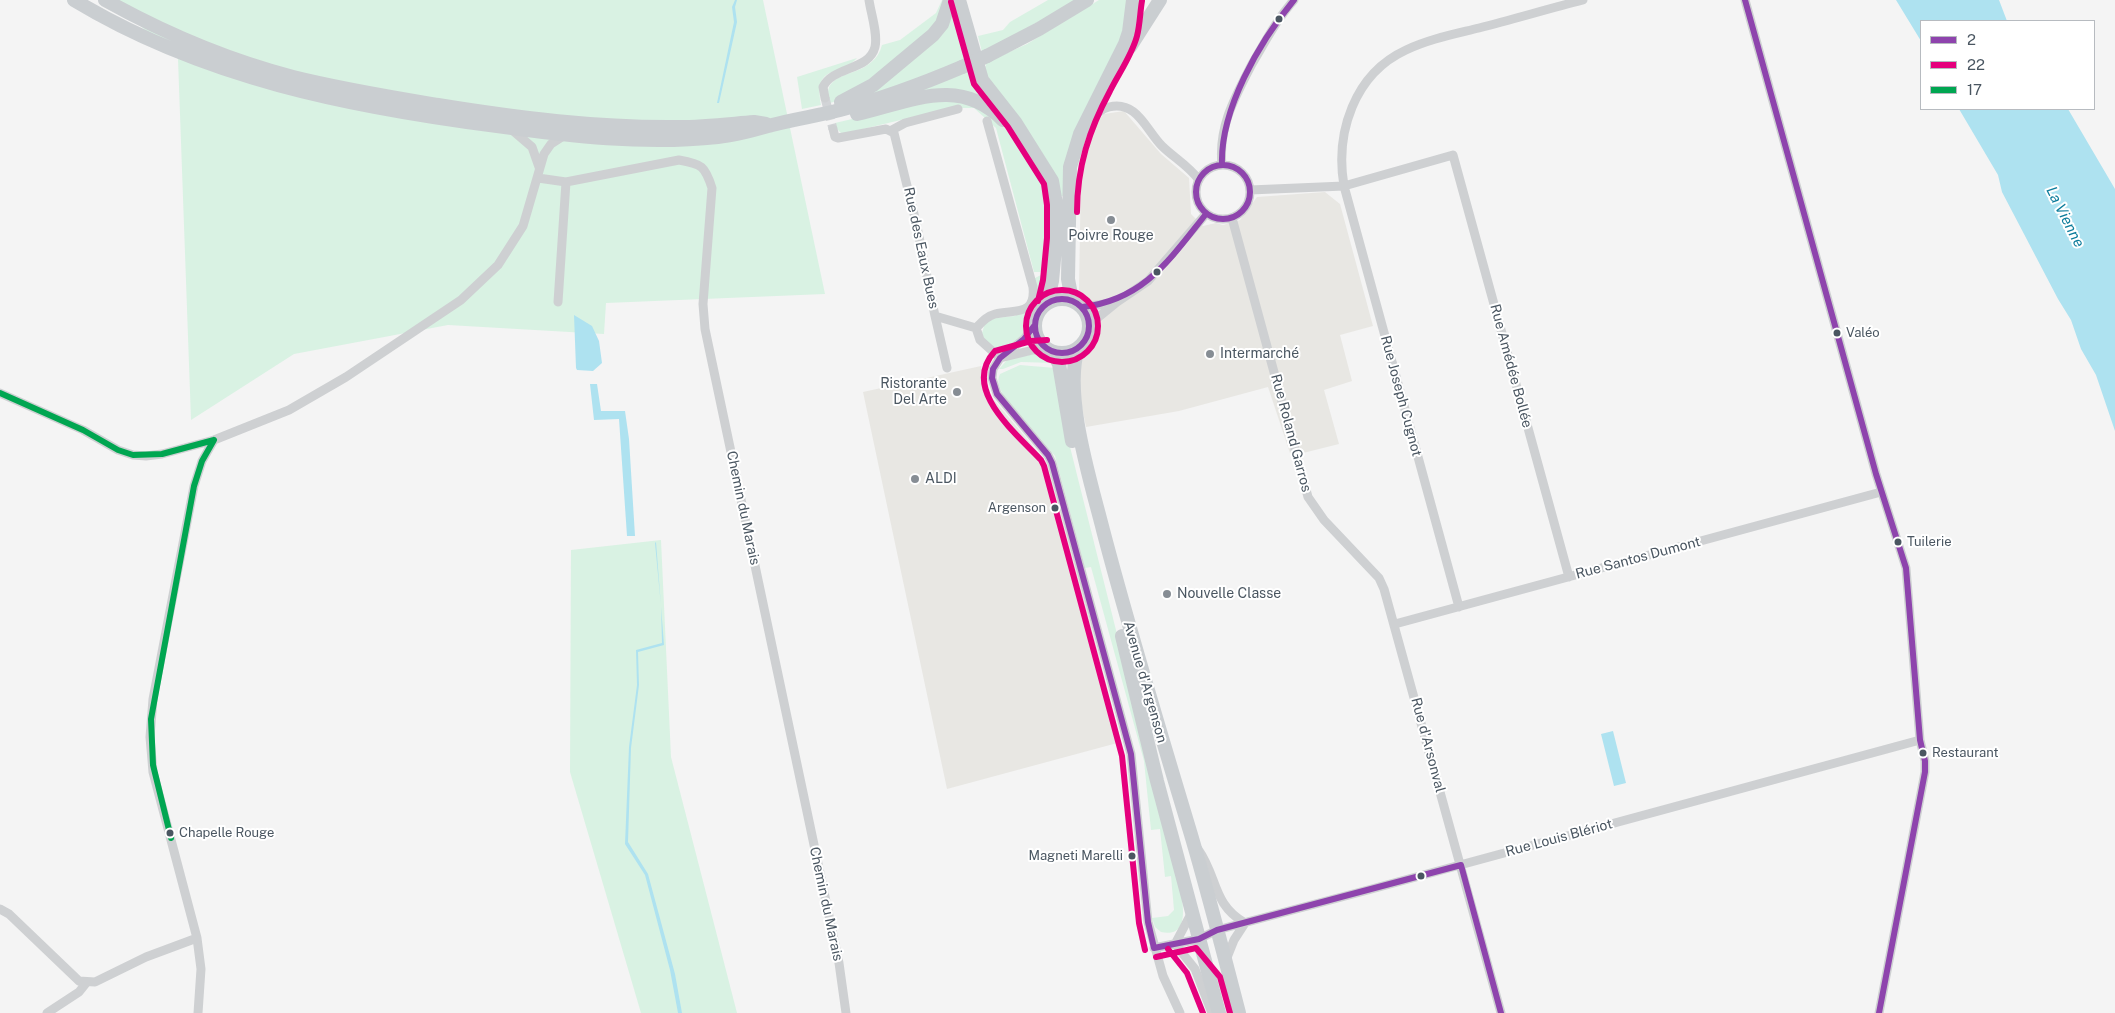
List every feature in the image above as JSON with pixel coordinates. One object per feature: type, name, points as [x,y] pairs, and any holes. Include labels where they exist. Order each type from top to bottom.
[{"type":"main road","points":[[74,0],[114,22],[165,46],[260,81],[351,103],[509,128],[622,139],[687,139],[747,133],[889,95],[987,56],[1039,29],[1087,0]]},
{"type":"main road","points":[[104,0],[172,34],[215,51],[282,74],[347,89],[466,109],[609,126],[680,127],[754,122],[772,125]]},
{"type":"main road","points":[[805,118],[823,108],[840,103],[864,91],[923,44],[942,24],[950,0]]},
{"type":"main road","points":[[959,0],[982,80],[1047,172],[1055,196],[1054,267],[1047,303],[1038,313],[1034,326],[1036,335],[1041,343],[1050,350],[1070,352],[1078,348],[1087,338],[1090,324],[1087,315],[1077,303],[1068,279],[1068,192],[1073,155],[1090,111],[1125,44],[1129,32],[1134,0]]},
{"type":"main road","points":[[1090,111],[1160,0]]},
{"type":"main road","points":[[805,118],[826,121],[918,99],[956,94],[984,104],[1026,141]]},
{"type":"main road","points":[[1047,303],[1064,298],[1077,303]]},
{"type":"main road","name":"Avenue d'Argenson","points":[[1078,348],[1073,369],[1074,395],[1088,470],[1131,636],[1193,842],[1239,1013]]},
{"type":"main road","name":"Avenue d'Argenson","points":[[1050,350],[1059,364],[1076,459],[1219,1013]]},
{"type":"main road","points":[[1187,893],[1195,900],[1217,930]]},
{"type":"main road","points":[[1199,939],[1209,948],[1221,966],[1227,966]]},
{"type":"street","points":[[825,98],[823,87],[828,79],[867,59],[875,48],[869,0]]},
{"type":"street","points":[[1222,165],[1221,143],[1224,125],[1232,102],[1274,26],[1294,0]]},
{"type":"street","name":"Rue Joseph Cugnot","points":[[1459,607],[1344,186],[1341,154],[1343,133],[1359,93],[1373,74],[1405,50],[1583,0]]},
{"type":"street","points":[[1745,0],[1882,492],[1906,568],[1920,740],[1925,761],[1925,772],[1879,1013]]},
{"type":"street","points":[[1068,192],[1080,149],[1091,122],[1098,112],[1114,106],[1125,107],[1135,112],[1160,144],[1199,180]]},
{"type":"street","points":[[833,129],[835,137],[838,138],[886,129],[892,130],[904,123],[958,109]]},
{"type":"street","points":[[987,121],[1033,294],[1033,301],[1026,308],[1015,312],[996,314],[984,319],[976,328],[980,340],[1000,358]]},
{"type":"street","points":[[509,128],[523,137],[532,147],[539,167]]},
{"type":"street","name":"Rue des Eaux Bues","points":[[892,130],[916,222],[935,316],[976,328]]},
{"type":"street","points":[[0,393],[83,430],[118,450],[133,456],[162,454],[214,440],[289,410],[346,377],[461,300],[498,265],[523,226],[538,178],[539,167],[549,147],[566,134]]},
{"type":"street","name":"Rue Amédée Bollée","points":[[1344,186],[1453,155],[1569,577]]},
{"type":"street","name":"Chemin du Marais","points":[[538,178],[566,182],[679,160],[698,163],[707,172],[712,188],[703,304],[705,329],[839,964],[846,1013]]},
{"type":"street","points":[[1222,165],[1238,169],[1248,182],[1250,190],[1246,207],[1240,214],[1232,218],[1214,218],[1206,214],[1198,202],[1196,187],[1199,180],[1212,167],[1222,165]]},
{"type":"street","points":[[558,302],[566,182]]},
{"type":"street","points":[[1250,190],[1344,186]]},
{"type":"street","points":[[1090,324],[1117,302],[1138,289],[1152,276],[1206,214]]},
{"type":"street","name":"Rue Roland Garros","points":[[1232,218],[1308,497],[1324,520],[1379,578],[1395,624]]},
{"type":"street","points":[[1077,303],[1100,306],[1117,302]]},
{"type":"street","points":[[935,316],[947,368]]},
{"type":"street","points":[[1034,326],[1024,339],[1000,358],[993,369],[992,378],[996,394],[1048,455],[1052,463],[1132,754],[1148,922],[1163,976],[1180,1013]]},
{"type":"street","points":[[1000,358],[1033,350],[1050,350]]},
{"type":"street","points":[[198,1013],[201,969],[197,938],[153,772],[150,737],[154,699],[194,486],[202,462],[214,440]]},
{"type":"street","name":"Rue Santos Dumont","points":[[1395,624],[1882,492]]},
{"type":"street","name":"Rue d'Arsonval","points":[[1395,624],[1501,1013]]},
{"type":"street","name":"Rue Louis Blériot","points":[[1154,948],[1199,939],[1217,930],[1920,740]]},
{"type":"street","points":[[1193,842],[1206,859],[1224,906],[1234,917],[1245,923],[1234,940],[1227,966]]},
{"type":"street","points":[[0,909],[9,914],[79,981],[95,982],[146,957],[197,938]]},
{"type":"street","points":[[1192,912],[1175,944],[1195,969],[1212,1013]]},
{"type":"street","points":[[47,1013],[79,992],[87,982]]},
{"type":"shaded area","points":[[1124,111],[1161,154],[1189,178],[1191,214],[1203,226],[1216,223],[1223,225],[1240,220],[1257,197],[1325,192],[1340,204],[1373,326],[1340,335],[1352,381],[1324,390],[1339,444],[1291,456],[1268,387],[1179,411],[1086,427],[1079,392],[1081,359],[1096,341],[1097,330],[1089,298],[1079,291],[1081,169],[1093,126],[1104,114]]},
{"type":"shaded area","points":[[981,366],[989,394],[1048,464],[1121,742],[947,789],[863,392]]},
{"type":"green space","points":[[111,0],[763,0],[825,294],[606,303],[604,334],[448,325],[294,354],[191,420],[178,59]]},
{"type":"green space","points":[[942,0],[947,0],[929,35],[843,99],[830,103],[828,89],[834,81],[872,62],[878,55],[882,45],[900,40],[936,13]]},
{"type":"green space","points":[[1048,0],[1079,0],[982,52],[978,36],[1003,30],[1010,22]]},
{"type":"green space","points":[[1099,0],[1130,0],[1116,58],[1064,196],[1061,196],[1044,155],[1008,108],[982,68],[986,66],[985,63],[1027,44]]},
{"type":"green space","points":[[953,4],[968,58],[880,93],[859,97],[882,81]]},
{"type":"green space","points":[[857,58],[843,68],[830,73],[821,82],[821,105],[802,109],[797,77]]},
{"type":"green space","points":[[973,69],[990,103],[889,100]]},
{"type":"green space","points":[[933,100],[963,101],[980,109],[994,119],[1020,144],[1041,175],[1050,205],[1051,227],[1048,266],[1040,272],[1034,272],[996,128],[974,108],[951,108],[842,134],[837,129],[835,123]]},
{"type":"green space","points":[[1049,271],[1043,299],[1031,313],[1028,326],[1021,336],[1003,349],[991,347],[983,338],[982,333],[985,323],[995,318],[1015,316],[1036,298],[1035,278]]},
{"type":"green space","points":[[1042,352],[1049,356],[1054,363],[1021,362],[999,369],[1007,360]]},
{"type":"green space","points":[[1020,365],[1055,368],[1066,431],[1180,888],[1183,910],[1182,920],[1179,928],[1172,932],[1161,932],[1155,927],[1152,918],[1168,916],[1174,910],[1171,876],[1165,877],[1160,829],[1151,830],[1144,761],[1091,567],[1085,568],[1055,456],[1004,396],[999,385],[1000,374]]},
{"type":"green space","points":[[661,540],[671,757],[737,1013],[641,1013],[570,772],[571,550]]},
{"type":"water","points":[[735,0],[737,0],[735,7],[737,22],[719,103],[717,103],[734,22],[732,7]]},
{"type":"water","points":[[1896,0],[1999,0],[2007,20],[1920,20],[1920,39]]},
{"type":"water","name":"La Vienne","points":[[1960,110],[2069,110],[2115,189],[2115,431],[2096,375],[2081,349],[2071,320],[2002,192],[1998,175]]},
{"type":"water","points":[[574,315],[592,326],[599,341],[602,363],[593,371],[577,370],[576,368]]},
{"type":"water","points":[[590,384],[597,384],[601,411],[625,411],[629,439],[635,536],[627,536],[619,419],[594,420]]},
{"type":"water","points":[[656,542],[661,604],[655,543]]},
{"type":"water","points":[[661,607],[664,645],[638,652],[639,685],[631,748],[628,842],[648,874],[675,974],[682,1013],[678,1013],[670,970],[645,875],[625,844],[629,747],[637,685],[636,650],[662,643]]},
{"type":"water","points":[[1613,731],[1626,783],[1614,786],[1601,734]]},
{"type":"tunnel","points":[[825,98],[833,129]]},
{"type":"transit line","name":"2","points":[[1222,165],[1227,122],[1244,78],[1255,56],[1294,0]]},
{"type":"transit line","name":"2","points":[[1745,0],[1876,474],[1906,568],[1920,740],[1925,761],[1925,772],[1879,1013]]},
{"type":"transit line","name":"22","points":[[1077,212],[1079,180],[1090,135],[1135,43],[1142,1]]},
{"type":"transit line","name":"22","points":[[951,2],[974,84],[1008,127],[1044,184],[1047,205],[1047,238],[1043,280],[1038,301]]},
{"type":"transit line","name":"2","points":[[1223,165],[1233,167],[1242,173],[1248,182],[1250,192],[1248,202],[1242,211],[1233,217],[1223,219],[1213,217],[1204,211],[1198,202],[1196,192],[1198,182],[1204,173],[1213,167],[1223,165]]},
{"type":"transit line","name":"2","points":[[1082,307],[1104,303],[1122,296],[1154,275],[1180,247],[1206,214]]},
{"type":"transit line","name":"22","points":[[1069,290],[1088,300],[1096,312],[1098,326],[1096,340],[1088,352],[1076,360],[1055,362],[1036,352],[1028,340],[1026,319],[1036,300],[1048,292],[1069,290]]},
{"type":"transit line","name":"2","points":[[1057,299],[1067,299],[1077,303],[1085,311],[1089,326],[1085,341],[1077,349],[1067,353],[1057,353],[1047,349],[1039,341],[1035,331],[1035,321],[1039,311],[1047,303],[1057,299]]},
{"type":"transit line","name":"2","points":[[1034,326],[1024,339],[1000,358],[993,369],[992,378],[997,394],[1048,455],[1052,463],[1131,754],[1148,922],[1154,948],[1199,939],[1217,930],[1461,865],[1501,1013]]},
{"type":"transit line","name":"22","points":[[1047,340],[1031,341],[995,351],[986,365],[984,380],[988,395],[996,410],[1006,424],[1041,460],[1044,466],[1122,756],[1139,923],[1145,950]]},
{"type":"transit line","name":"17","points":[[0,393],[83,430],[118,450],[133,455],[162,454],[214,440]]},
{"type":"transit line","name":"17","points":[[171,838],[153,765],[151,719],[194,486],[202,461],[214,440]]},
{"type":"transit line","name":"22","points":[[1156,957],[1196,948],[1220,977],[1230,1013]]},
{"type":"transit line","name":"22","points":[[1168,949],[1187,973],[1203,1013]]},
{"type":"place","name":"Poivre Rouge","points":[[1111,220]]},
{"type":"place","name":"Valéo","points":[[1837,333]]},
{"type":"place","name":"Intermarché","points":[[1210,354]]},
{"type":"place","name":"Ristorante Del Arte","points":[[957,392]]},
{"type":"place","name":"ALDI","points":[[915,479]]},
{"type":"place","name":"Argenson","points":[[1055,508]]},
{"type":"place","name":"Tuilerie","points":[[1898,542]]},
{"type":"place","name":"Nouvelle Classe","points":[[1167,594]]},
{"type":"place","name":"Restaurant","points":[[1923,753]]},
{"type":"place","name":"Chapelle Rouge","points":[[170,833]]},
{"type":"place","name":"Magneti Marelli","points":[[1132,856]]}]
